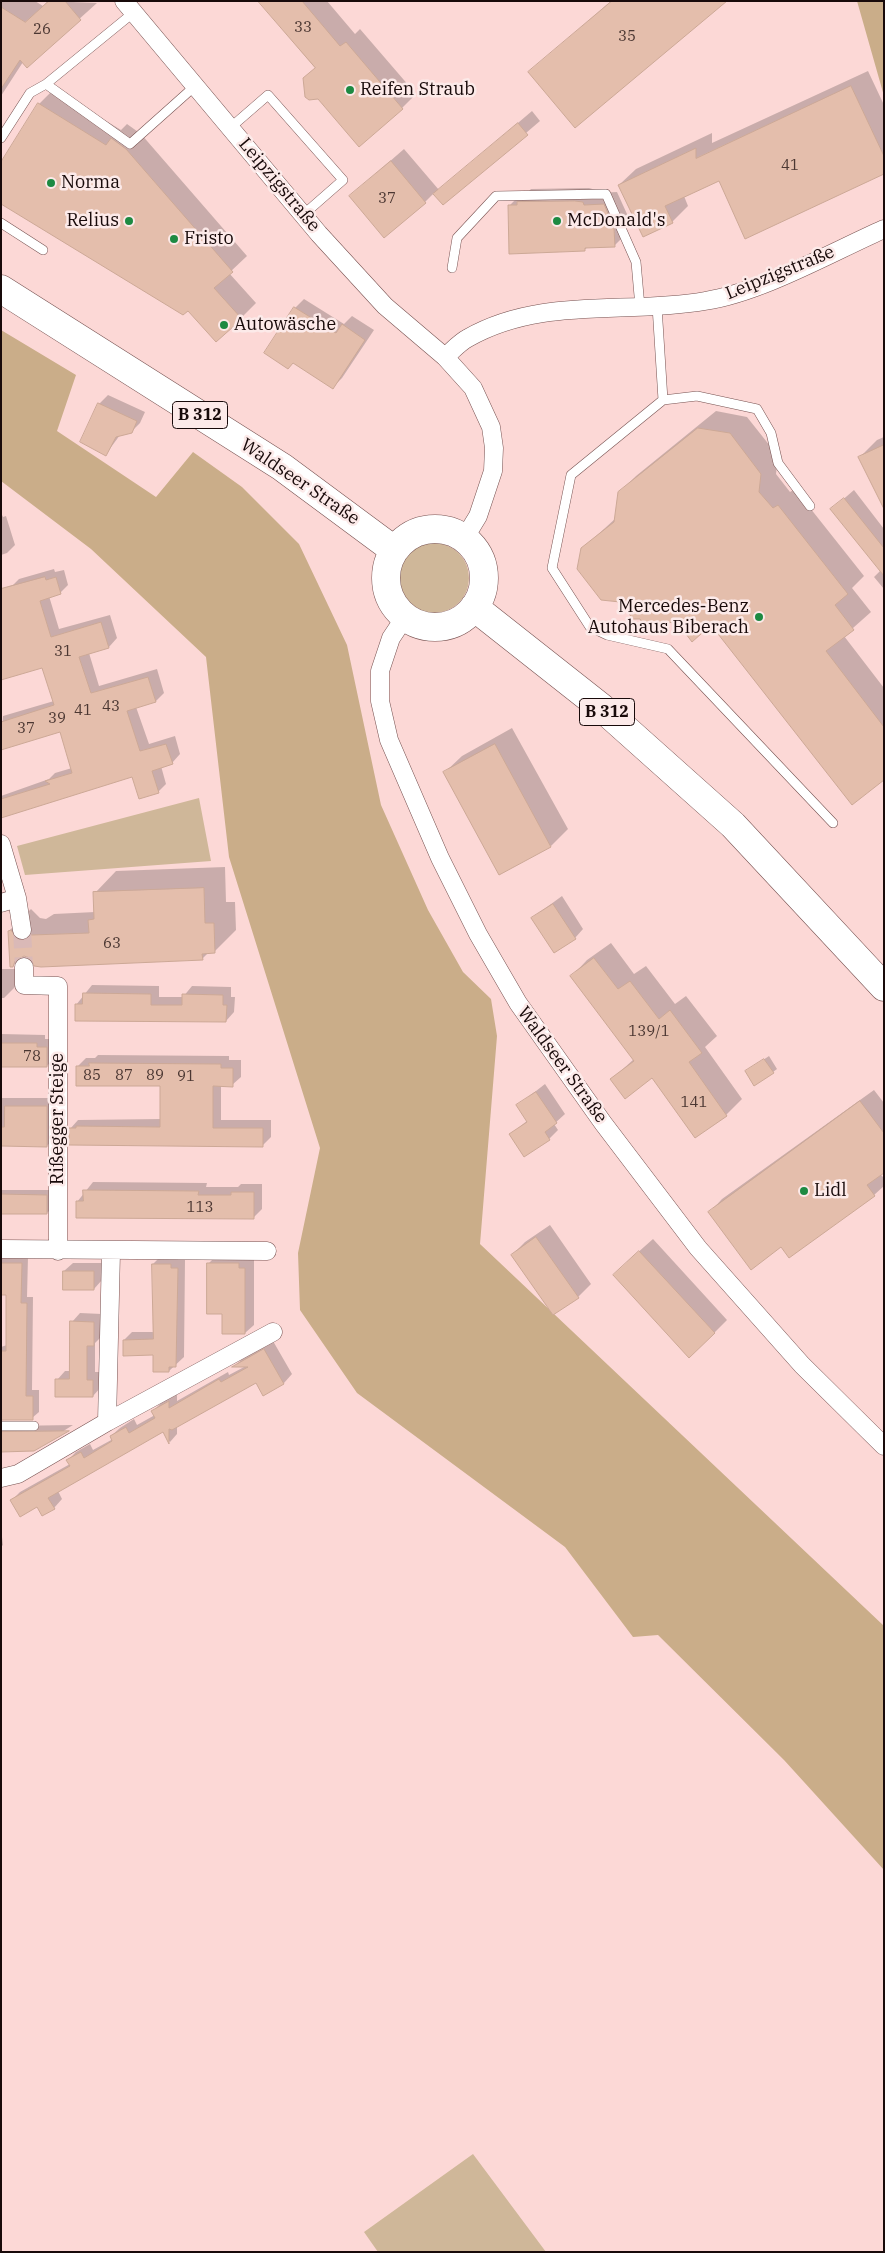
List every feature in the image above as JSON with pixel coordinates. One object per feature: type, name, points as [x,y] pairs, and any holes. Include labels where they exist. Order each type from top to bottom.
[{"type":"main road","name":"Waldseer Straße","points":[[1,289],[282,468],[377,535],[394,550]]},
{"type":"main road","points":[[436,529],[452,532],[464,539],[477,553],[483,568],[484,584],[479,600],[470,613],[456,623],[441,628],[425,627],[405,617],[397,610],[388,596],[385,580],[387,564],[394,550],[406,538],[420,531],[436,529]]},
{"type":"main road","name":"B 312","points":[[474,607],[602,708],[733,825],[884,987]]},
{"type":"street","name":"Leipzigstraße","points":[[129,7],[304,215],[385,306],[445,358],[473,388],[491,427],[494,448],[493,471],[478,516],[464,539]]},
{"type":"street","name":"Leipzigstraße","points":[[445,358],[467,338],[516,317],[570,309],[657,306],[705,301],[742,293],[884,229]]},
{"type":"street","name":"Waldseer Straße","points":[[405,617],[391,638],[380,670],[380,701],[389,740],[440,858],[478,934],[518,1003],[603,1123],[698,1248],[802,1365],[884,1446]]},
{"type":"street","points":[[1,844],[9,901],[22,930]]},
{"type":"street","name":"Rißegger Steige","points":[[24,966],[24,986],[58,986],[58,1251]]},
{"type":"street","points":[[1,1249],[111,1252],[267,1251]]},
{"type":"street","points":[[108,1422],[111,1252]]},
{"type":"street","points":[[1,1478],[18,1474],[108,1422],[273,1332]]},
{"type":"lane","points":[[1,138],[30,92],[46,84],[129,7]]},
{"type":"lane","points":[[46,84],[130,144],[195,86]]},
{"type":"lane","points":[[230,128],[268,95],[343,180],[304,215]]},
{"type":"lane","points":[[452,268],[457,238],[496,196],[606,194],[636,262],[640,307]]},
{"type":"lane","points":[[1,223],[43,250]]},
{"type":"lane","points":[[657,306],[663,400]]},
{"type":"lane","points":[[810,506],[778,463],[771,432],[756,409],[697,396],[663,400],[571,475],[552,568],[590,627],[607,635],[668,649],[833,823]]},
{"type":"lane","points":[[1,1426],[34,1426]]},
{"type":"shaded area","points":[[857,1],[884,1],[884,96]]},
{"type":"shaded area","points":[[1,330],[76,375],[57,431],[156,497],[193,452],[242,487],[299,544],[347,645],[381,805],[428,910],[463,972],[491,999],[497,1036],[480,1244],[884,1626],[884,1870],[784,1760],[658,1635],[633,1637],[565,1547],[357,1393],[300,1310],[298,1253],[320,1148],[229,857],[206,657],[91,549],[1,481]]},
{"type":"shaded area","points":[[434,543],[447,546],[459,553],[466,565],[469,578],[466,591],[459,603],[447,610],[434,613],[421,610],[409,603],[402,591],[399,578],[402,565],[409,553],[421,546]]},
{"type":"shaded area","points":[[199,798],[211,861],[25,875],[17,846]]},
{"type":"shaded area","points":[[473,2154],[546,2252],[378,2252],[364,2232]]},
{"type":"building","points":[[49,1],[65,1],[81,20],[27,68],[20,60],[1,89],[1,7],[25,22]]},
{"type":"building","points":[[258,1],[302,1],[340,46],[346,42],[403,109],[359,147],[318,99],[309,100],[305,97],[303,78],[315,68]]},
{"type":"building","points":[[612,1],[727,1],[575,128],[528,72]]},
{"type":"building","points":[[851,86],[884,156],[884,174],[745,239],[719,181],[665,206],[673,223],[643,237],[618,185],[696,148],[696,158]]},
{"type":"building","points":[[38,103],[106,145],[111,138],[126,149],[233,272],[214,288],[242,319],[216,342],[188,311],[183,315],[1,204],[1,162]]},
{"type":"building","points":[[518,123],[528,135],[443,205],[433,194]]},
{"type":"building","points":[[391,161],[426,203],[384,238],[349,196]]},
{"type":"building","name":"McDonald's","points":[[517,202],[583,202],[584,205],[604,204],[614,228],[615,247],[585,248],[585,251],[509,254],[508,205],[517,205]]},
{"type":"building","points":[[294,307],[336,333],[342,324],[365,340],[333,389],[293,363],[288,369],[264,353]]},
{"type":"building","points":[[98,403],[137,421],[132,433],[116,437],[106,456],[80,442]]},
{"type":"building","name":"Mercedes-Benz Autohaus Biberach","points":[[698,428],[730,433],[761,474],[759,492],[773,508],[778,505],[848,594],[835,605],[854,630],[826,651],[884,727],[884,780],[852,805],[711,625],[692,642],[677,622],[652,624],[642,622],[640,619],[633,619],[620,602],[601,600],[577,569],[581,548],[614,522],[618,492]]},
{"type":"building","points":[[884,445],[884,509],[858,457]]},
{"type":"building","points":[[844,498],[884,548],[884,576],[830,509]]},
{"type":"building","points":[[45,577],[46,580],[56,577],[61,594],[40,601],[51,637],[101,622],[109,648],[79,657],[91,693],[148,677],[156,702],[127,711],[140,751],[166,744],[173,764],[152,771],[159,793],[139,799],[132,777],[1,818],[1,799],[50,784],[45,781],[72,773],[60,732],[1,750],[1,722],[54,705],[42,668],[1,680],[1,589]]},
{"type":"building","points":[[495,744],[551,847],[499,875],[443,772]]},
{"type":"building","points":[[204,888],[205,923],[214,923],[215,953],[202,954],[203,960],[41,967],[34,966],[30,958],[24,956],[15,961],[13,967],[10,967],[8,931],[11,930],[18,940],[23,941],[31,935],[89,933],[88,920],[94,919],[93,892]]},
{"type":"building","points":[[553,904],[576,939],[554,953],[531,918]]},
{"type":"building","points":[[594,958],[618,989],[630,981],[659,1019],[670,1010],[702,1053],[689,1062],[727,1116],[695,1138],[652,1078],[625,1099],[610,1079],[634,1061],[570,976]]},
{"type":"building","points":[[83,993],[151,994],[151,1005],[182,1005],[182,994],[223,995],[223,1005],[227,1005],[226,1022],[75,1021],[75,1004],[82,1004]]},
{"type":"building","points":[[1,1043],[37,1043],[37,1047],[47,1047],[47,1067],[1,1067]]},
{"type":"building","points":[[764,1059],[774,1073],[754,1086],[745,1071]]},
{"type":"building","points":[[89,1063],[221,1064],[221,1068],[233,1068],[233,1087],[213,1086],[213,1128],[263,1128],[263,1147],[69,1145],[69,1128],[76,1128],[76,1126],[160,1127],[160,1086],[76,1086],[76,1066],[89,1066]]},
{"type":"building","points":[[536,1092],[557,1123],[545,1132],[550,1140],[524,1157],[509,1134],[527,1122],[516,1105]]},
{"type":"building","name":"Lidl","points":[[860,1101],[884,1133],[884,1173],[867,1185],[875,1196],[789,1258],[781,1247],[751,1270],[708,1212]]},
{"type":"building","points":[[5,1106],[47,1106],[47,1147],[1,1146],[1,1127],[4,1127]]},
{"type":"building","points":[[83,1190],[199,1191],[198,1195],[231,1195],[231,1192],[254,1192],[254,1219],[76,1218],[76,1201],[83,1201]]},
{"type":"building","points":[[1,1194],[47,1195],[47,1214],[1,1214]]},
{"type":"building","points":[[536,1237],[579,1298],[553,1315],[511,1255]]},
{"type":"building","points":[[639,1251],[715,1333],[689,1358],[613,1275]]},
{"type":"building","points":[[1,1263],[22,1263],[21,1303],[27,1303],[26,1396],[33,1396],[33,1420],[1,1420],[1,1351],[6,1351],[6,1295],[1,1295]]},
{"type":"building","points":[[207,1263],[239,1263],[239,1268],[245,1268],[245,1334],[222,1334],[222,1314],[207,1314]]},
{"type":"building","points":[[152,1264],[171,1264],[171,1268],[178,1268],[176,1367],[169,1367],[169,1372],[153,1372],[153,1355],[123,1356],[123,1340],[153,1339]]},
{"type":"building","points":[[63,1271],[94,1271],[94,1290],[63,1290]]},
{"type":"building","points":[[70,1321],[94,1322],[94,1346],[87,1346],[87,1380],[93,1380],[93,1397],[55,1397],[55,1379],[69,1379]]},
{"type":"building","points":[[264,1349],[284,1384],[263,1396],[256,1383],[172,1430],[169,1429],[169,1444],[163,1432],[48,1498],[55,1509],[42,1516],[37,1507],[20,1517],[10,1500],[70,1466],[66,1460],[81,1452],[84,1458],[112,1441],[110,1436],[126,1427],[129,1433],[155,1418],[151,1411],[169,1401],[169,1408],[219,1379],[221,1382],[248,1367],[232,1367]]},
{"type":"building","points":[[69,1431],[34,1451],[1,1452],[1,1432]]},
{"type":"tunnel","points":[[22,930],[24,967]]},
{"type":"place","name":"Reifen Straub","points":[[350,90]]},
{"type":"place","name":"Norma","points":[[51,183]]},
{"type":"place","name":"Relius","points":[[129,221]]},
{"type":"place","name":"McDonald's","points":[[557,221]]},
{"type":"place","name":"Fristo","points":[[174,239]]},
{"type":"place","name":"Autowäsche","points":[[224,325]]},
{"type":"place","name":"Mercedes-Benz Autohaus Biberach","points":[[759,617]]},
{"type":"place","name":"Lidl","points":[[804,1191]]}]
